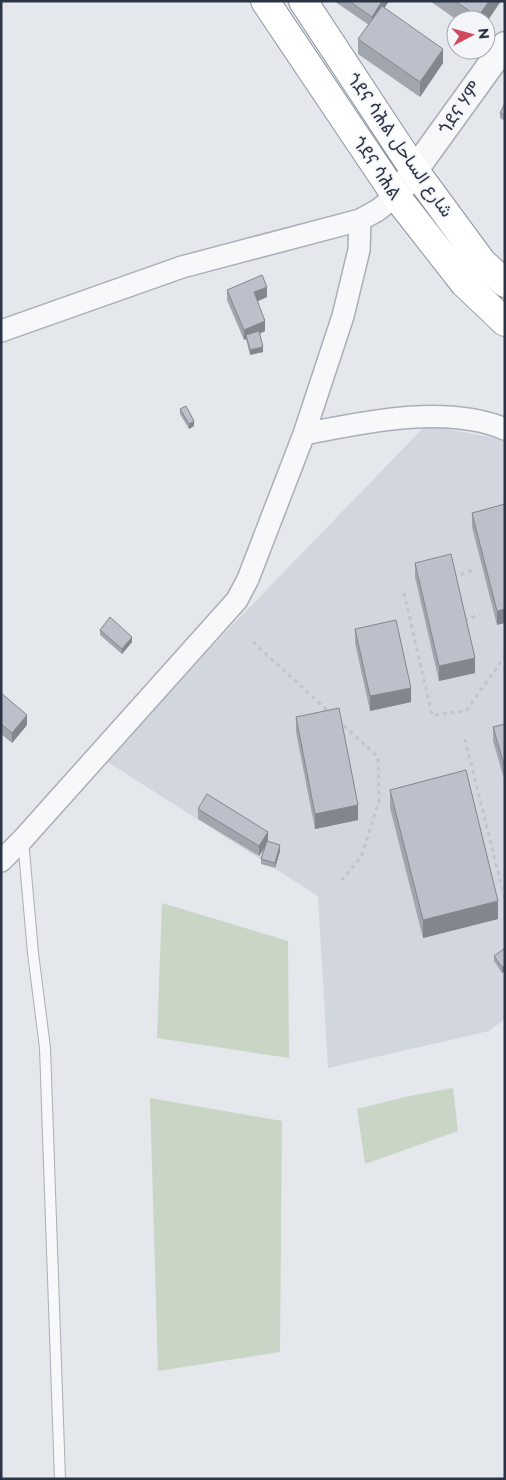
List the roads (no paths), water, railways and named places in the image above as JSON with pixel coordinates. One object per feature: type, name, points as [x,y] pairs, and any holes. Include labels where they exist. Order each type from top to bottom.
[{"type":"highway","name":"ጎደና ሳሕል","points":[[265,1],[396,196],[464,283],[505,322]]},
{"type":"highway","name":"ጎደና ሳሕል شارع الساحل","points":[[303,1],[415,171],[482,262],[505,283]]},
{"type":"street","name":"ጎደና ሃም","points":[[396,196],[505,45]]},
{"type":"street","points":[[1,331],[182,267],[360,220],[378,210],[396,196]]},
{"type":"street","points":[[1,861],[23,839],[237,600],[248,579],[304,434],[343,316],[359,250],[360,220]]},
{"type":"street","points":[[304,434],[375,420],[436,416],[488,422],[505,430]]},
{"type":"lane","points":[[23,839],[33,953],[45,1048],[60,1479]]}]
